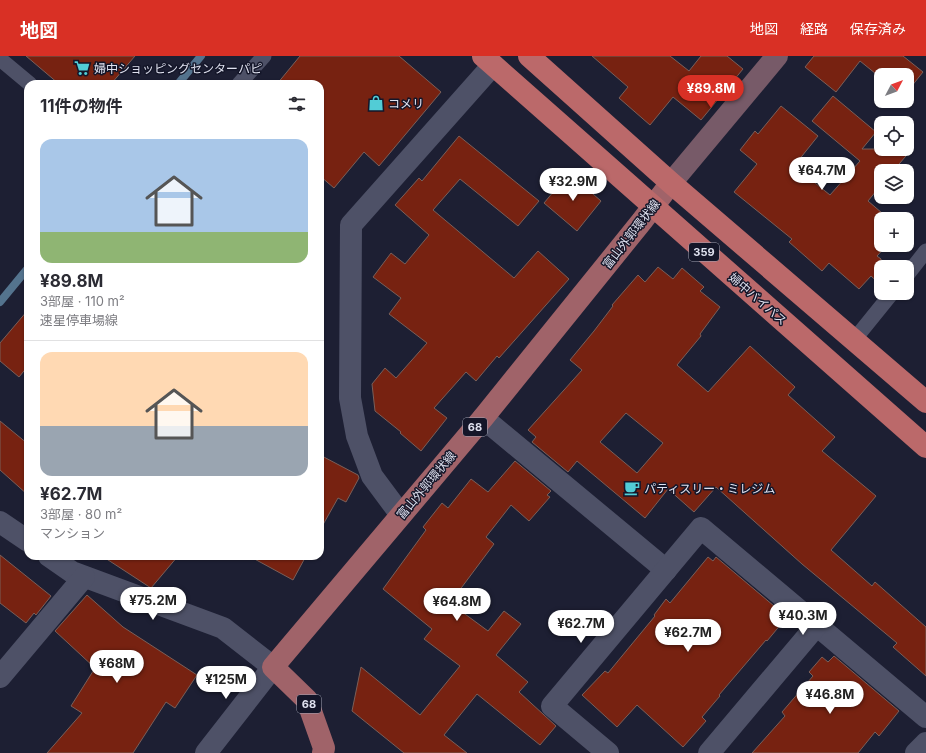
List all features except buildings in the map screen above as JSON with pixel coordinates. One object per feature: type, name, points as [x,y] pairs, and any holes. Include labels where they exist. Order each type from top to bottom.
[{"type":"highway","name":"359","points":[[530,56],[671,183],[926,402]]},
{"type":"highway","name":"婦中バイパス","points":[[488,61],[926,448]]},
{"type":"main road","points":[[671,183],[777,56]]},
{"type":"main road","name":"富山外郭環状線","points":[[273,667],[483,418],[671,183]]},
{"type":"main road","name":"68","points":[[273,667],[307,700],[324,748],[323,753]]},
{"type":"street","points":[[401,515],[372,476],[357,436],[350,398],[351,225],[488,61]]},
{"type":"street","points":[[483,418],[666,570]]},
{"type":"street","points":[[0,522],[24,539]]},
{"type":"street","points":[[608,753],[552,706],[701,528],[926,717]]},
{"type":"street","points":[[55,560],[72,572],[84,577],[224,628],[273,667],[206,753]]},
{"type":"street","points":[[0,677],[84,577]]},
{"type":"street","points":[[709,753],[817,625]]},
{"type":"street","points":[[916,753],[926,743]]},
{"type":"lane","points":[[243,80],[264,56]]},
{"type":"lane","points":[[0,59],[25,80]]},
{"type":"lane","points":[[914,267],[926,252]]},
{"type":"lane","points":[[854,340],[886,300]]},
{"type":"waterway","points":[[181,80],[201,56]]},
{"type":"waterway","points":[[0,302],[24,273]]},
{"type":"place","name":"婦中ショッピングセンターパピ","points":[[82,68]]},
{"type":"place","name":"コメリ","points":[[376,103]]},
{"type":"place","name":"パティスリー・ミレジム","points":[[632,488]]}]
